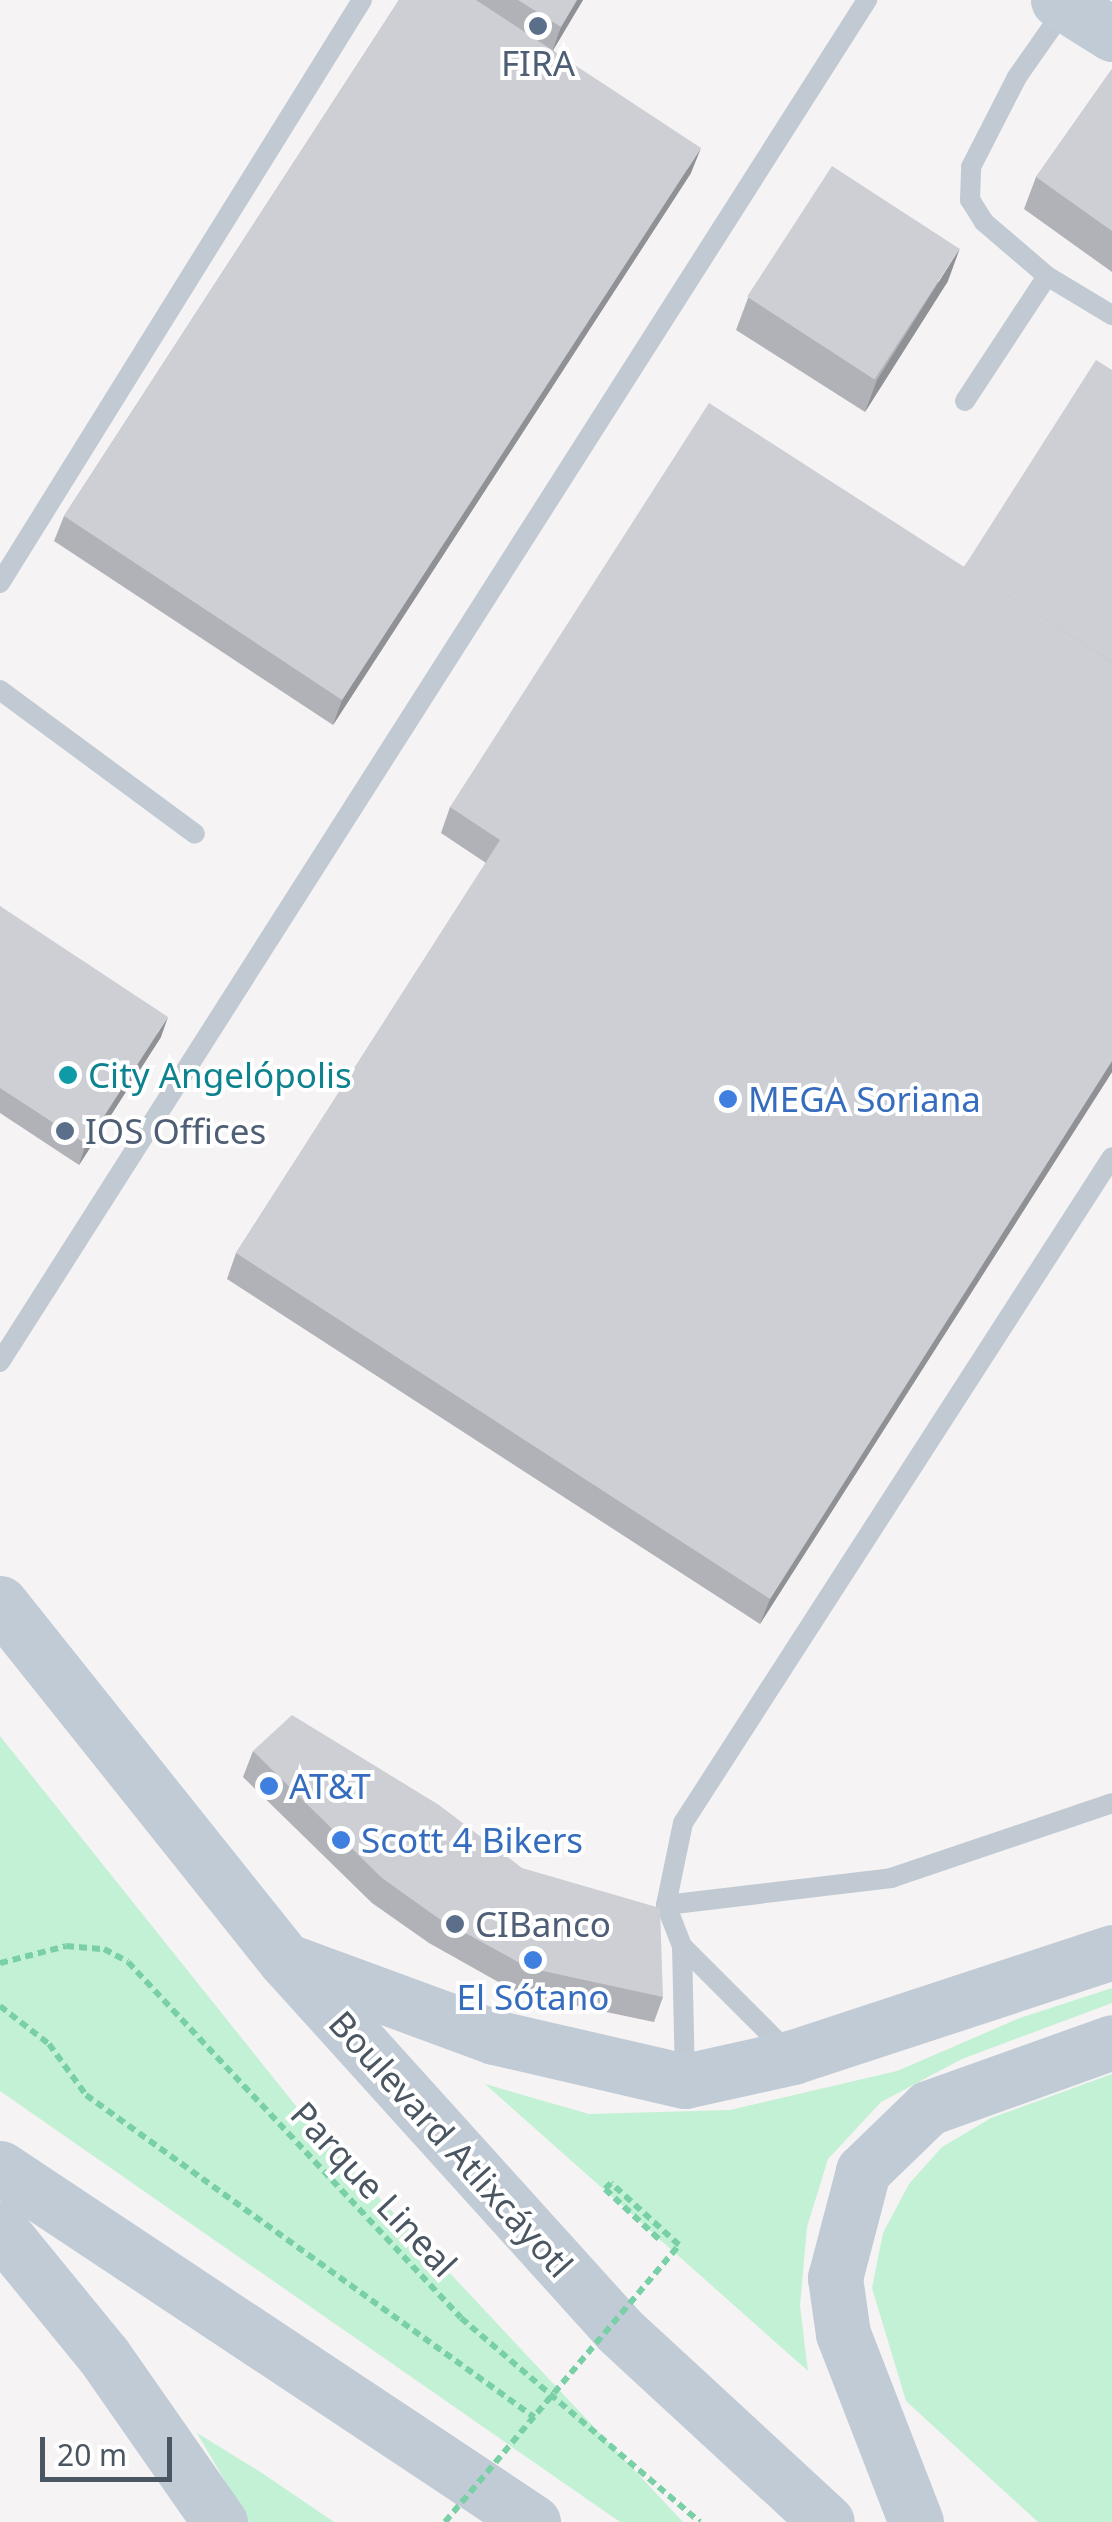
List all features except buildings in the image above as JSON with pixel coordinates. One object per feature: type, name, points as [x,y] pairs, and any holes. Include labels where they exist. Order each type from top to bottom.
[{"type":"main road","points":[[1062,3],[1112,34]]},
{"type":"main road","name":"Boulevard Atlixcáyotl","points":[[0,1603],[284,1960],[618,2329],[827,2522]]},
{"type":"main road","points":[[284,1960],[494,2036],[685,2081],[793,2057],[1112,1952]]},
{"type":"main road","points":[[916,2522],[843,2334],[835,2278],[863,2171],[928,2108],[1112,2042]]},
{"type":"main road","points":[[0,2168],[533,2522]]},
{"type":"main road","points":[[0,2229],[104,2356],[220,2522]]},
{"type":"lane","points":[[0,583],[362,0]]},
{"type":"lane","points":[[0,1362],[866,0]]},
{"type":"lane","points":[[1062,3],[1017,77],[971,167],[970,200],[984,222],[1046,276],[1112,315]]},
{"type":"lane","points":[[965,401],[1046,276]]},
{"type":"lane","points":[[0,690],[195,834]]},
{"type":"lane","points":[[685,2081],[682,1946],[666,1905],[683,1823],[1112,1158]]},
{"type":"lane","points":[[666,1905],[891,1878],[1112,1803]]},
{"type":"lane","points":[[682,1946],[793,2057]]},
{"type":"path","name":"Parque Lineal","points":[[0,1963],[66,1946],[104,1948],[128,1962],[461,2318],[700,2522]]},
{"type":"path","points":[[0,2006],[49,2044],[86,2096],[534,2417]]},
{"type":"path","points":[[446,2522],[679,2245],[611,2183],[605,2190],[661,2241]]},
{"type":"green space","points":[[0,1736],[312,2126],[683,2522],[620,2522],[0,2091]]},
{"type":"green space","points":[[1112,1988],[1112,2003],[962,2059],[881,2102],[828,2159],[807,2227],[800,2306],[808,2371],[485,2084],[589,2114],[730,2110],[897,2071],[1020,2018]]},
{"type":"green space","points":[[1112,2074],[1112,2522],[1038,2522],[906,2401],[872,2288],[883,2233],[909,2184],[942,2147],[991,2118]]},
{"type":"green space","points":[[197,2433],[259,2471],[334,2522],[249,2522]]},
{"type":"place","name":"FIRA","points":[[538,26]]},
{"type":"place","name":"City Angelópolis","points":[[68,1075]]},
{"type":"place","name":"MEGA Soriana","points":[[728,1099]]},
{"type":"place","name":"IOS Offices","points":[[65,1131]]},
{"type":"place","name":"AT&T","points":[[269,1786]]},
{"type":"place","name":"Scott 4 Bikers","points":[[341,1840]]},
{"type":"place","name":"CIBanco","points":[[455,1924]]},
{"type":"place","name":"El Sótano","points":[[533,1960]]}]
